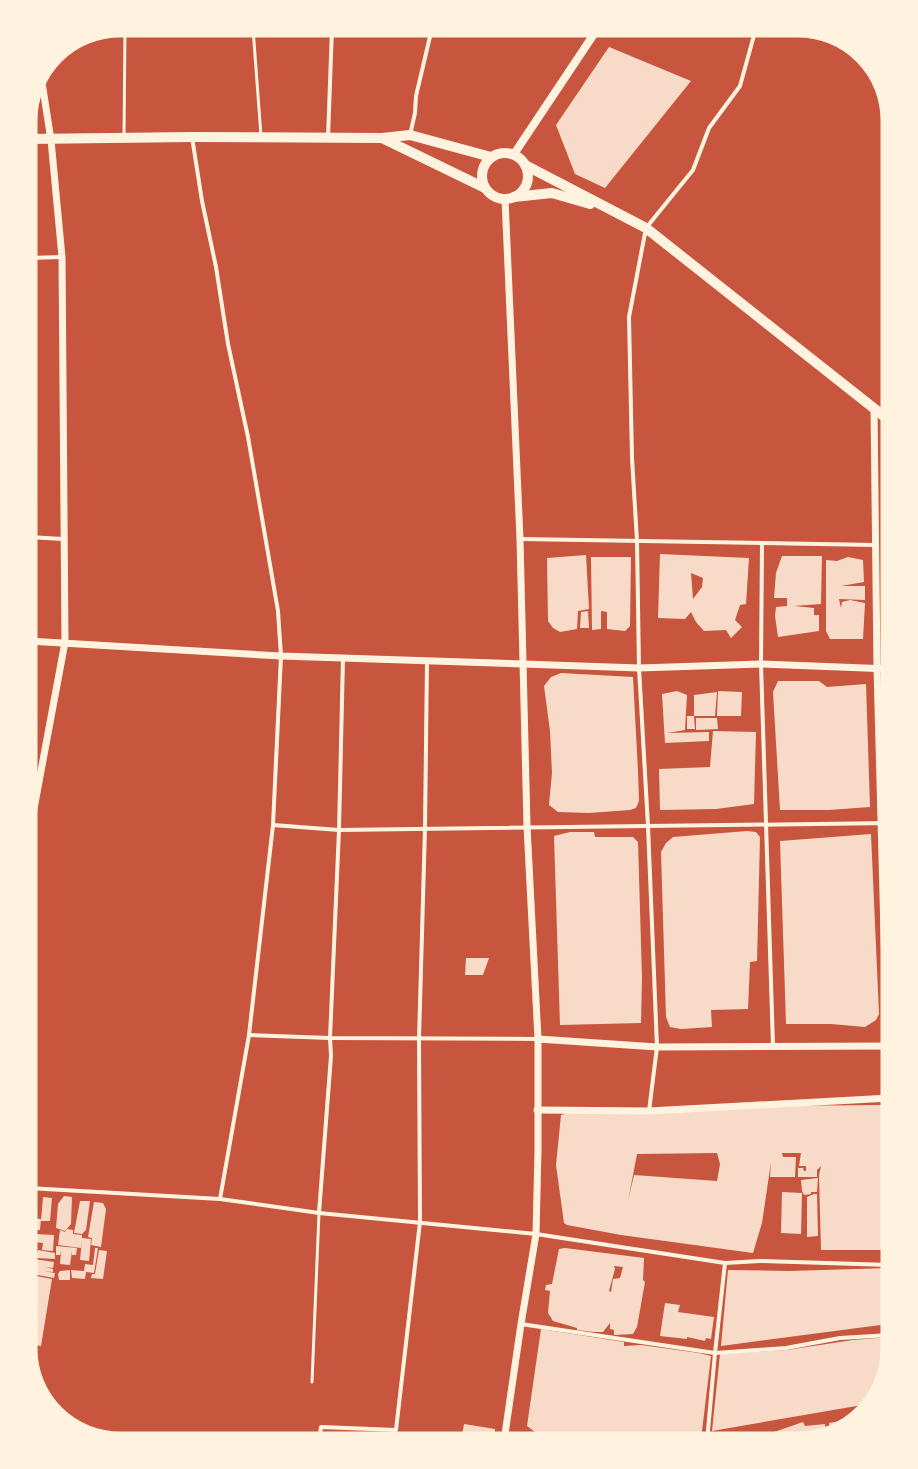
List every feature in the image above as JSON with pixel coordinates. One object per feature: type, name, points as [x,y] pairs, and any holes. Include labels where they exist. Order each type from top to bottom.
[{"type":"highway","points":[[35,140],[124,137],[328,139],[382,138],[410,135],[491,157]]},
{"type":"highway","points":[[382,138],[485,188]]},
{"type":"highway","points":[[646,228],[594,205],[552,193],[497,198],[490,194],[485,188],[482,180],[482,171],[485,164],[491,157],[502,153],[514,154],[525,165],[646,228],[883,415]]},
{"type":"highway","points":[[510,198],[525,187],[527,180],[525,165]]},
{"type":"main road","points":[[514,154],[593,35]]},
{"type":"street","points":[[328,139],[332,35]]},
{"type":"street","points":[[410,135],[415,113],[416,96],[430,35]]},
{"type":"street","points":[[649,1111],[657,1047],[648,826],[639,668],[637,541],[632,458],[629,317],[646,228],[692,170],[709,128],[740,86],[754,35]]},
{"type":"street","points":[[35,796],[65,642],[62,257],[52,140],[42,86]]},
{"type":"street","points":[[192,137],[202,201],[216,267],[228,344],[248,437],[278,611],[281,656],[273,825],[250,1035],[220,1199]]},
{"type":"street","points":[[505,1434],[536,1234],[538,1039],[527,826],[510,198]]},
{"type":"street","points":[[35,258],[62,257]]},
{"type":"street","points":[[874,408],[877,668],[883,771]]},
{"type":"street","points":[[35,537],[63,539]]},
{"type":"street","points":[[520,539],[875,545]]},
{"type":"street","points":[[762,543],[761,664],[773,1046]]},
{"type":"street","points":[[35,641],[281,656],[639,668],[761,664],[883,668]]},
{"type":"street","points":[[319,1213],[331,1056],[330,1038],[339,830],[343,658]]},
{"type":"street","points":[[320,1434],[321,1427],[396,1430],[420,1222],[419,1039],[425,828],[427,661]]},
{"type":"street","points":[[273,825],[339,830],[527,826],[883,823]]},
{"type":"street","points":[[250,1035],[330,1038],[538,1039],[657,1047],[883,1046]]},
{"type":"street","points":[[537,1110],[649,1111],[883,1098]]},
{"type":"street","points":[[35,1188],[220,1199],[319,1213],[536,1234],[725,1263],[760,1261],[883,1265]]},
{"type":"street","points":[[708,1434],[714,1353],[725,1263]]},
{"type":"street","points":[[521,1324],[714,1353],[786,1348],[840,1338],[883,1335]]},
{"type":"lane","points":[[124,137],[125,35]]},
{"type":"lane","points":[[254,35],[261,138]]},
{"type":"lane","points":[[312,1382],[319,1213]]},
{"type":"building","points":[[609,47],[691,81],[605,188],[575,174],[556,125]]},
{"type":"building","points":[[660,554],[749,558],[746,604],[740,605],[735,620],[742,627],[731,638],[726,630],[704,631],[696,622],[691,612],[685,619],[658,618]],"holes":[[[691,573],[703,578],[702,587],[693,599]]]},
{"type":"building","points":[[586,555],[589,609],[578,611],[577,629],[560,632],[553,628],[548,621],[547,558]]},
{"type":"building","points":[[782,556],[822,556],[821,604],[794,606],[814,608],[814,615],[819,615],[819,631],[778,637],[775,616],[776,607],[787,606],[787,598],[774,598],[776,573]]},
{"type":"building","points":[[591,557],[631,557],[630,626],[625,631],[607,629],[607,612],[601,611],[601,629],[592,630]]},
{"type":"building","points":[[848,557],[863,560],[864,582],[841,586],[865,586],[865,600],[839,599],[841,608],[842,602],[850,600],[865,603],[863,639],[830,639],[826,631],[826,560],[837,561]]},
{"type":"building","points":[[588,611],[589,628],[580,628],[581,612]]},
{"type":"building","points":[[561,673],[633,677],[639,801],[636,808],[630,810],[589,813],[558,812],[549,805],[552,773],[550,731],[544,686],[551,677]]},
{"type":"building","points":[[778,681],[819,681],[827,687],[866,684],[870,807],[829,810],[780,810],[773,692]]},
{"type":"building","points":[[677,691],[687,695],[685,730],[667,733],[709,732],[709,741],[665,743],[662,694]]},
{"type":"building","points":[[718,691],[742,692],[741,716],[717,716]]},
{"type":"building","points":[[717,692],[715,716],[694,716],[694,695]]},
{"type":"building","points":[[687,716],[694,716],[695,729],[687,729]]},
{"type":"building","points":[[696,718],[717,718],[718,729],[696,730]]},
{"type":"building","points":[[713,731],[756,732],[754,804],[716,809],[660,810],[659,769],[710,767]]},
{"type":"building","points":[[747,831],[756,832],[760,837],[757,961],[750,962],[748,1009],[711,1010],[712,1027],[681,1029],[670,1027],[666,1017],[661,852],[666,843],[673,837]]},
{"type":"building","points":[[570,832],[594,832],[595,837],[633,837],[638,842],[642,978],[641,1023],[560,1025],[554,836]]},
{"type":"building","points":[[871,834],[879,1014],[876,1020],[865,1027],[831,1024],[786,1024],[780,841]]},
{"type":"building","points":[[466,958],[489,958],[483,975],[465,975]]},
{"type":"building","points":[[883,1105],[883,1244],[881,1250],[821,1250],[819,1175],[821,1166],[817,1170],[817,1177],[798,1177],[798,1168],[803,1168],[804,1171],[806,1171],[806,1166],[799,1166],[801,1153],[782,1153],[783,1157],[796,1157],[795,1177],[770,1177],[771,1162],[762,1223],[753,1253],[621,1235],[567,1225],[564,1223],[556,1165],[561,1115],[567,1113],[770,1106]],"holes":[[[717,1153],[720,1164],[717,1181],[634,1175],[628,1201],[637,1154]]]},
{"type":"building","points":[[818,1178],[817,1192],[811,1192],[811,1194],[804,1195],[801,1180]]},
{"type":"building","points":[[782,1192],[802,1193],[801,1234],[781,1233]]},
{"type":"building","points":[[817,1194],[818,1236],[807,1237],[807,1197]]},
{"type":"building","points":[[64,1196],[72,1197],[71,1224],[65,1231],[56,1228],[58,1204]]},
{"type":"building","points":[[43,1197],[52,1198],[50,1221],[41,1221]]},
{"type":"building","points":[[80,1201],[90,1201],[86,1230],[82,1234],[74,1233]]},
{"type":"building","points":[[94,1202],[103,1203],[106,1209],[101,1247],[91,1245],[92,1238],[88,1237]]},
{"type":"building","points":[[35,1218],[41,1219],[40,1230],[35,1230]]},
{"type":"building","points":[[67,1229],[73,1230],[73,1234],[82,1235],[82,1238],[91,1239],[89,1261],[80,1260],[82,1240],[81,1248],[58,1245],[60,1230],[65,1232]]},
{"type":"building","points":[[35,1234],[54,1235],[53,1251],[42,1250],[43,1243],[35,1242]]},
{"type":"building","points":[[56,1246],[77,1248],[76,1255],[72,1255],[72,1251],[70,1265],[60,1264],[61,1251],[60,1255],[56,1255]]},
{"type":"building","points":[[95,1248],[98,1248],[94,1273],[86,1272],[85,1279],[72,1278],[71,1270],[84,1271],[85,1264],[93,1265]]},
{"type":"building","points":[[565,1248],[644,1258],[643,1280],[645,1282],[637,1327],[633,1334],[614,1335],[614,1330],[610,1329],[610,1323],[603,1332],[594,1332],[577,1330],[577,1328],[553,1321],[548,1313],[550,1291],[545,1290],[546,1285],[552,1284],[559,1249]],"holes":[[[614,1266],[623,1267],[620,1278],[613,1279],[611,1292],[609,1291],[615,1269]]]},
{"type":"building","points":[[38,1250],[55,1253],[55,1259],[36,1258]]},
{"type":"building","points":[[99,1250],[107,1251],[103,1279],[91,1278],[92,1274],[95,1274]]},
{"type":"building","points":[[35,1259],[54,1262],[53,1268],[45,1267],[53,1269],[53,1272],[44,1271],[55,1273],[54,1278],[35,1275],[37,1266],[35,1265]]},
{"type":"building","points":[[883,1268],[883,1325],[721,1346],[728,1270],[789,1271]]},
{"type":"building","points":[[70,1270],[70,1280],[59,1280],[58,1274],[60,1271]]},
{"type":"building","points":[[35,1276],[52,1279],[41,1346],[35,1345]]},
{"type":"building","points":[[665,1303],[680,1305],[678,1312],[714,1317],[711,1339],[706,1338],[705,1341],[687,1337],[687,1339],[660,1336]]},
{"type":"building","points":[[541,1329],[624,1342],[624,1346],[641,1345],[711,1356],[702,1434],[538,1434],[527,1426]]},
{"type":"building","points":[[883,1338],[882,1360],[877,1382],[872,1392],[861,1405],[712,1431],[720,1354],[787,1350],[853,1340]]},
{"type":"building","points":[[844,1420],[830,1427],[829,1423]]},
{"type":"building","points":[[803,1422],[805,1426],[825,1424],[825,1429],[804,1434],[774,1434],[774,1432]]},
{"type":"building","points":[[464,1424],[495,1429],[495,1434],[462,1434]]}]
